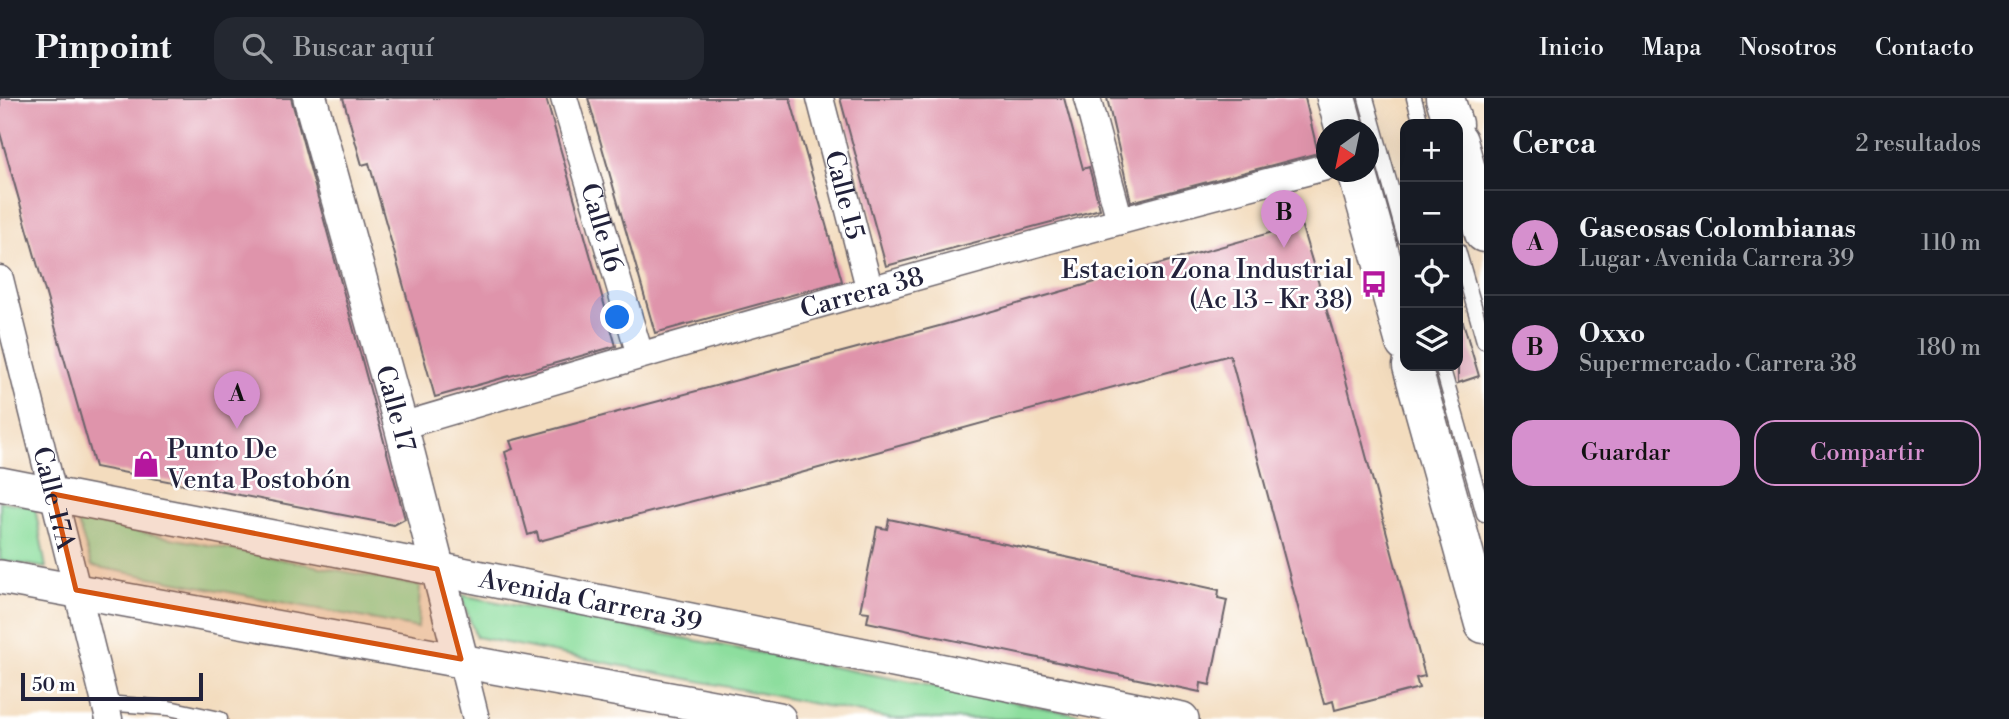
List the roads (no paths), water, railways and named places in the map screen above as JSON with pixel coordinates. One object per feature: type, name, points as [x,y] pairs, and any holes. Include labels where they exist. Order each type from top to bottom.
[{"type":"main road","points":[[1336,98],[1342,119]]},
{"type":"main road","points":[[1445,98],[1451,119]]},
{"type":"main road","points":[[1463,159],[1484,233]]},
{"type":"main road","points":[[1360,182],[1400,325]]},
{"type":"main road","points":[[1413,371],[1484,624]]},
{"type":"street","name":"Calle 17","points":[[310,98],[401,426],[476,719]]},
{"type":"street","name":"Calle 16","points":[[564,98],[640,355]]},
{"type":"street","name":"Calle 15","points":[[820,98],[870,291]]},
{"type":"street","points":[[1087,98],[1119,221]]},
{"type":"street","name":"Carrera 38","points":[[401,426],[640,355],[1119,221],[1316,170]]},
{"type":"street","name":"Calle 17A","points":[[0,279],[106,711]]},
{"type":"street","name":"Avenida Carrera 39","points":[[0,484],[1182,719]]},
{"type":"street","points":[[0,577],[779,719]]},
{"type":"lane","points":[[1366,98],[1400,220]]},
{"type":"lane","points":[[1414,98],[1420,119]]},
{"type":"lane","points":[[1463,268],[1484,341]]},
{"type":"lane","points":[[1443,371],[1484,514]]},
{"type":"lane","points":[[106,711],[169,708],[220,719]]},
{"type":"place","name":"Oxxo","points":[[1284,248]]},
{"type":"place","name":"Estacion Zona Industrial (Ac 13 - Kr 38)","points":[[1374,284]]},
{"type":"place","name":"Gaseosas Colombianas","points":[[237,429]]},
{"type":"place","name":"Punto De Venta Postobón","points":[[146,464]]}]
